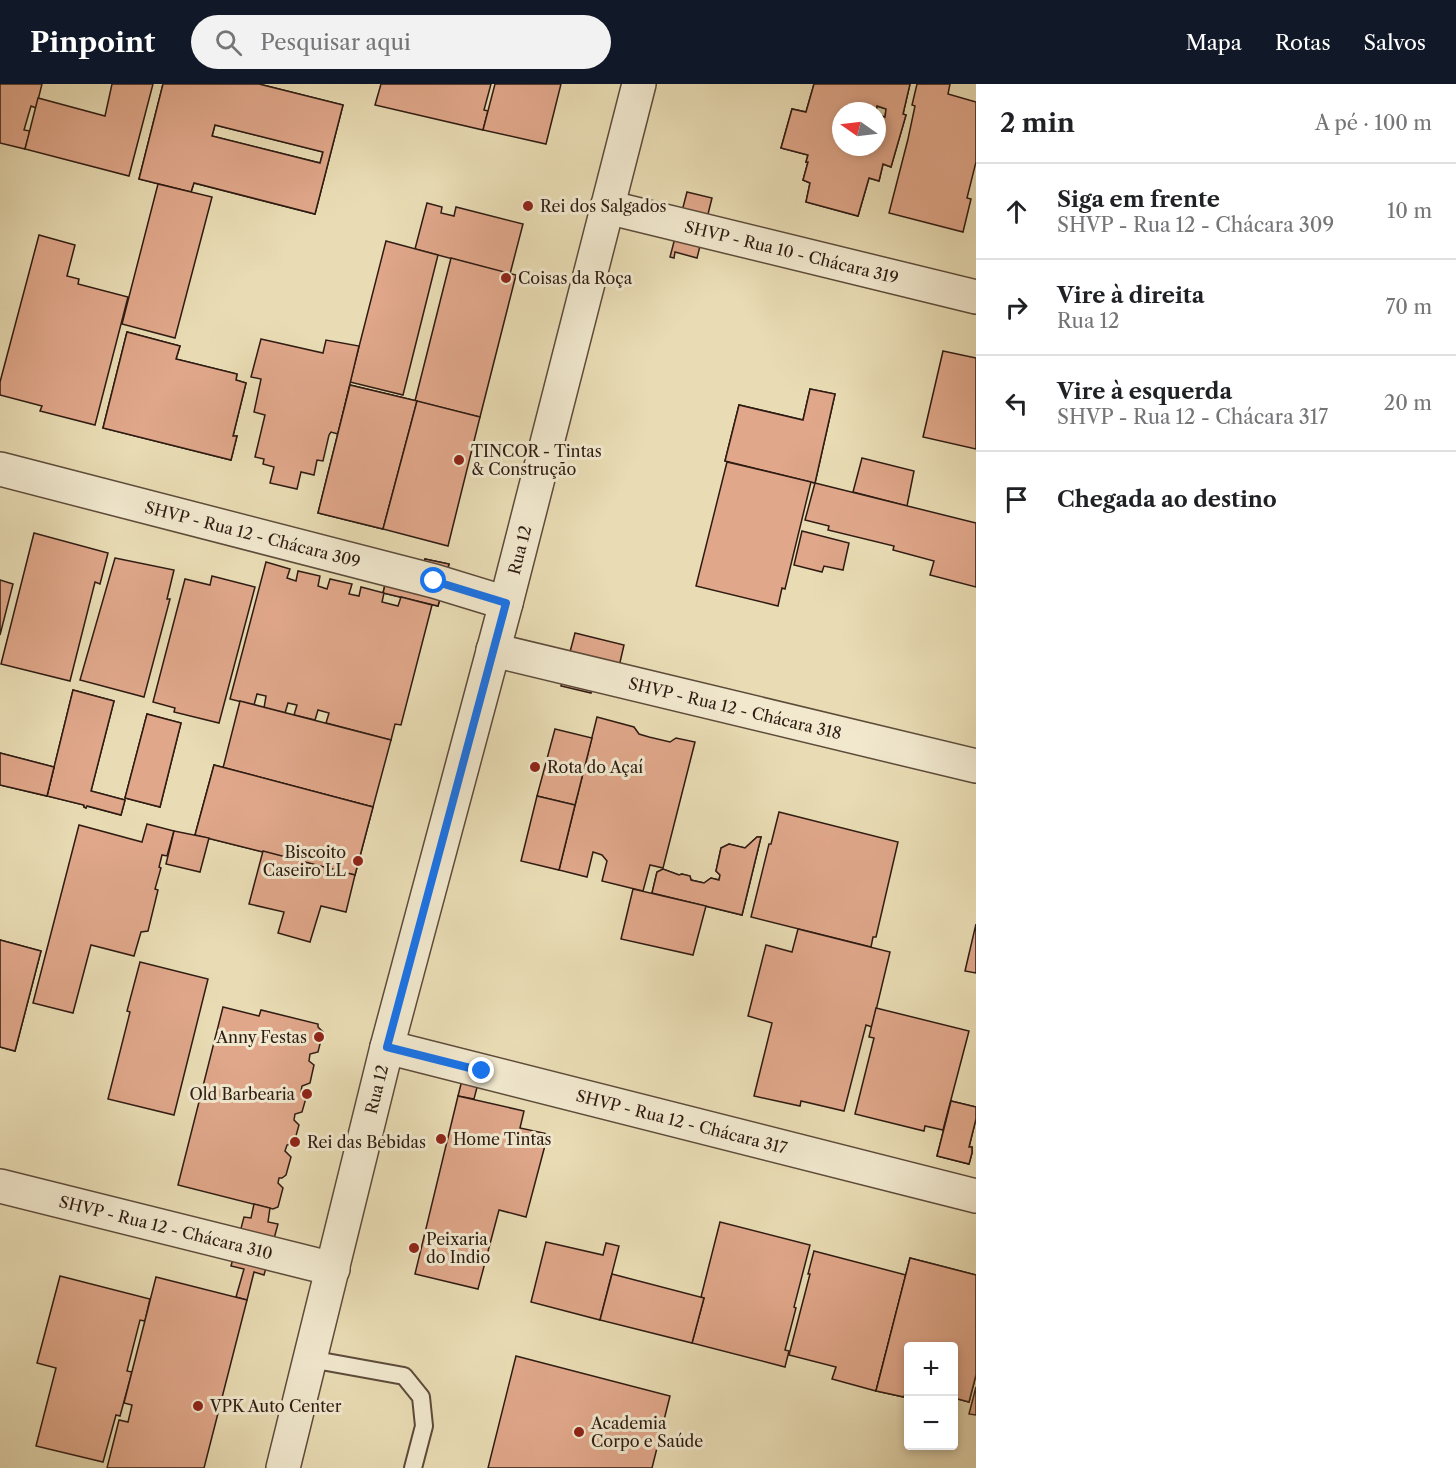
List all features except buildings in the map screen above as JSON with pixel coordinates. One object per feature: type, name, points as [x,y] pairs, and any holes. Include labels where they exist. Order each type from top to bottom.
[{"type":"street","name":"Rua 12","points":[[283,1468],[387,1047],[506,603],[639,84]]},
{"type":"street","name":"SHVP - Rua 10 - Chácara 319","points":[[607,207],[976,297]]},
{"type":"street","name":"SHVP - Rua 12 - Chácara 309","points":[[0,469],[434,581],[506,603]]},
{"type":"street","name":"SHVP - Rua 12 - Chácara 318","points":[[493,650],[976,766]]},
{"type":"street","name":"SHVP - Rua 12 - Chácara 317","points":[[387,1047],[976,1196]]},
{"type":"street","name":"SHVP - Rua 12 - Chácara 310","points":[[0,1186],[333,1269]]},
{"type":"lane","points":[[310,1359],[404,1376],[421,1397],[424,1426],[414,1468]]},
{"type":"place","name":"Rei dos Salgados","points":[[528,206]]},
{"type":"place","name":"Coisas da Roça","points":[[506,278]]},
{"type":"place","name":"TINCOR - Tintas & Construção","points":[[459,460]]},
{"type":"place","name":"Rota do Açaí","points":[[535,767]]},
{"type":"place","name":"Biscoito Caseiro LL","points":[[358,861]]},
{"type":"place","name":"Anny Festas","points":[[319,1037]]},
{"type":"place","name":"Old Barbearia","points":[[307,1094]]},
{"type":"place","name":"Home Tintas","points":[[441,1139]]},
{"type":"place","name":"Rei das Bebidas","points":[[295,1142]]},
{"type":"place","name":"Peixaria do Indio","points":[[414,1248]]},
{"type":"place","name":"VPK Auto Center","points":[[198,1406]]},
{"type":"place","name":"Academia Corpo e Saúde","points":[[579,1432]]},
{"type":"route","points":[[434,581],[506,603],[387,1047],[482,1071]]}]
